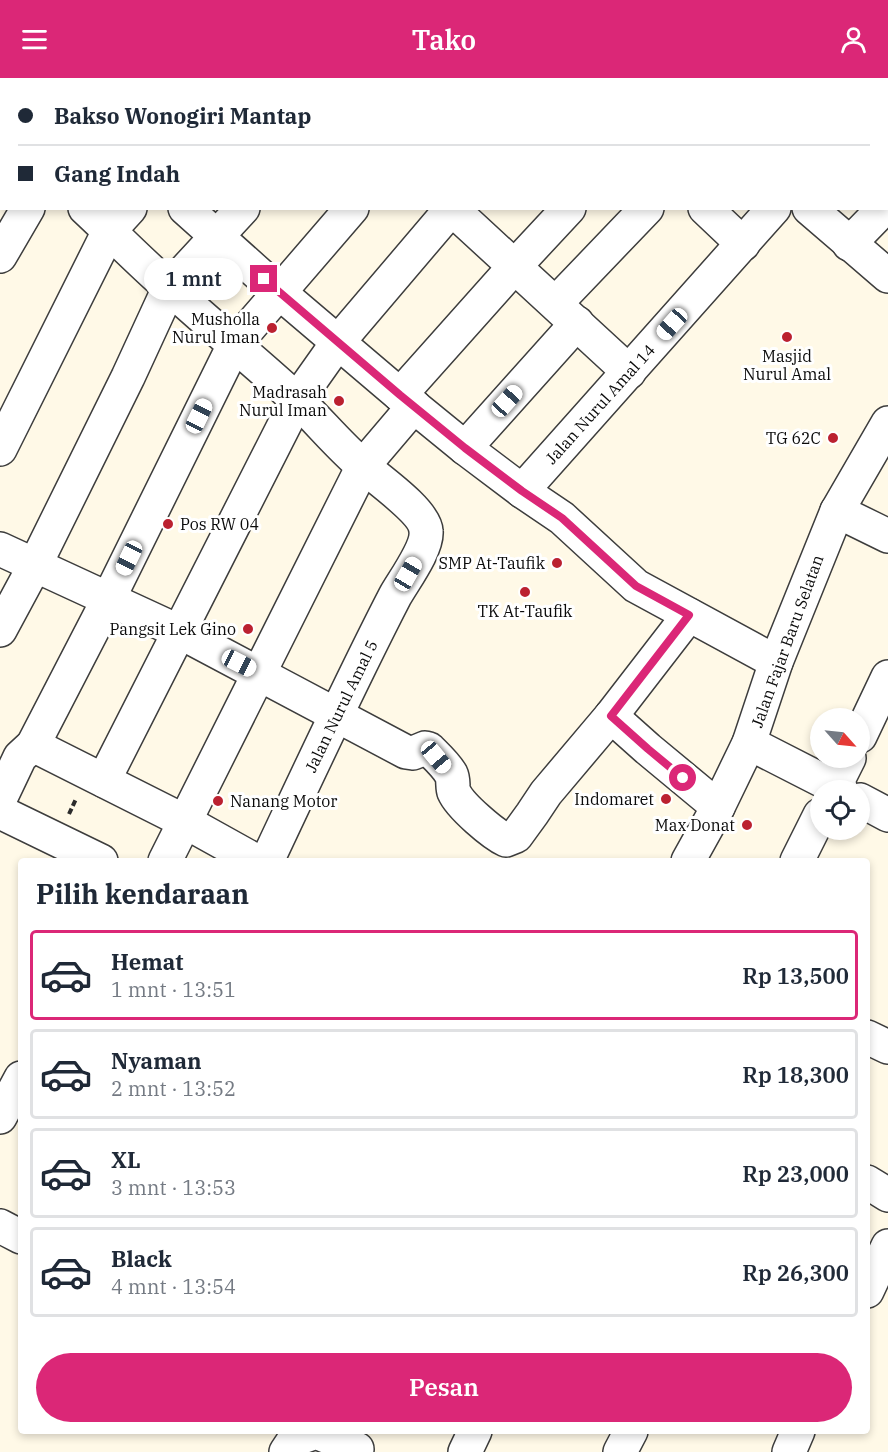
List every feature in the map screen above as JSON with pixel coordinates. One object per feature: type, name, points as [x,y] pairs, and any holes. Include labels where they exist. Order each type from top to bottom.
[{"type":"street","points":[[0,256],[27,210]]},
{"type":"street","points":[[91,210],[120,220],[169,288],[297,400],[363,466]]},
{"type":"street","points":[[187,210],[280,293],[465,448],[562,518],[636,586],[776,662]]},
{"type":"street","points":[[0,630],[35,565],[128,377],[169,288],[241,210]]},
{"type":"street","points":[[95,858],[58,839],[0,804],[20,757],[33,745],[108,600],[234,345],[350,210]]},
{"type":"street","points":[[105,781],[297,400],[338,342],[451,210]]},
{"type":"street","points":[[453,210],[629,372]]},
{"type":"street","points":[[166,858],[363,466],[407,400],[515,266],[567,210]]},
{"type":"street","points":[[465,448],[645,210]]},
{"type":"street","points":[[707,210],[743,244]]},
{"type":"street","name":"Jalan Nurul Amal 14","points":[[522,491],[772,210]]},
{"type":"street","points":[[811,210],[888,276]]},
{"type":"street","points":[[849,244],[882,210]]},
{"type":"street","points":[[0,449],[120,220]]},
{"type":"street","name":"Jalan Fajar Baru Selatan","points":[[690,858],[750,743],[776,662],[837,511],[888,423]]},
{"type":"street","name":"Jalan Nurul Amal 5","points":[[268,858],[363,659],[425,541],[426,530],[422,519],[363,466]]},
{"type":"street","points":[[837,511],[888,536]]},
{"type":"street","points":[[0,549],[180,632],[410,753],[425,748],[429,749],[451,774],[458,798],[485,826],[498,837],[506,840],[516,836],[546,793],[611,716],[689,615]]},
{"type":"street","points":[[870,715],[888,677]]},
{"type":"street","points":[[611,716],[718,807]]},
{"type":"street","points":[[750,743],[810,780]]},
{"type":"street","points":[[33,745],[184,821],[251,858]]},
{"type":"street","points":[[870,809],[888,815]]},
{"type":"street","points":[[799,858],[810,840]]},
{"type":"street","points":[[870,1038],[888,1047]]},
{"type":"street","points":[[0,1116],[18,1083]]},
{"type":"street","points":[[870,1184],[888,1195]]},
{"type":"street","points":[[0,1226],[18,1235]]},
{"type":"street","points":[[873,1289],[888,1246]]},
{"type":"street","points":[[286,1452],[294,1440],[310,1434]]},
{"type":"street","points":[[323,1434],[360,1444]]},
{"type":"street","points":[[465,1452],[474,1434]]},
{"type":"street","points":[[620,1452],[629,1434]]},
{"type":"street","points":[[789,1452],[797,1434]]},
{"type":"path","points":[[58,839],[78,793],[86,787],[105,781]]},
{"type":"place","name":"Musholla Nurul Iman","points":[[272,328]]},
{"type":"place","name":"Masjid Nurul Amal","points":[[787,337]]},
{"type":"place","name":"Madrasah Nurul Iman","points":[[339,401]]},
{"type":"place","name":"TG 62C","points":[[833,438]]},
{"type":"place","name":"Pos RW 04","points":[[168,524]]},
{"type":"place","name":"SMP At-Taufik","points":[[557,563]]},
{"type":"place","name":"TK At-Taufik","points":[[525,592]]},
{"type":"place","name":"Pangsit Lek Gino","points":[[248,629]]},
{"type":"place","name":"Indomaret","points":[[666,799]]},
{"type":"place","name":"Nanang Motor","points":[[218,801]]},
{"type":"place","name":"Max Donat","points":[[747,825]]},
{"type":"route","points":[[264,279],[465,448],[562,518],[636,586],[689,615],[611,716],[683,778]]}]
